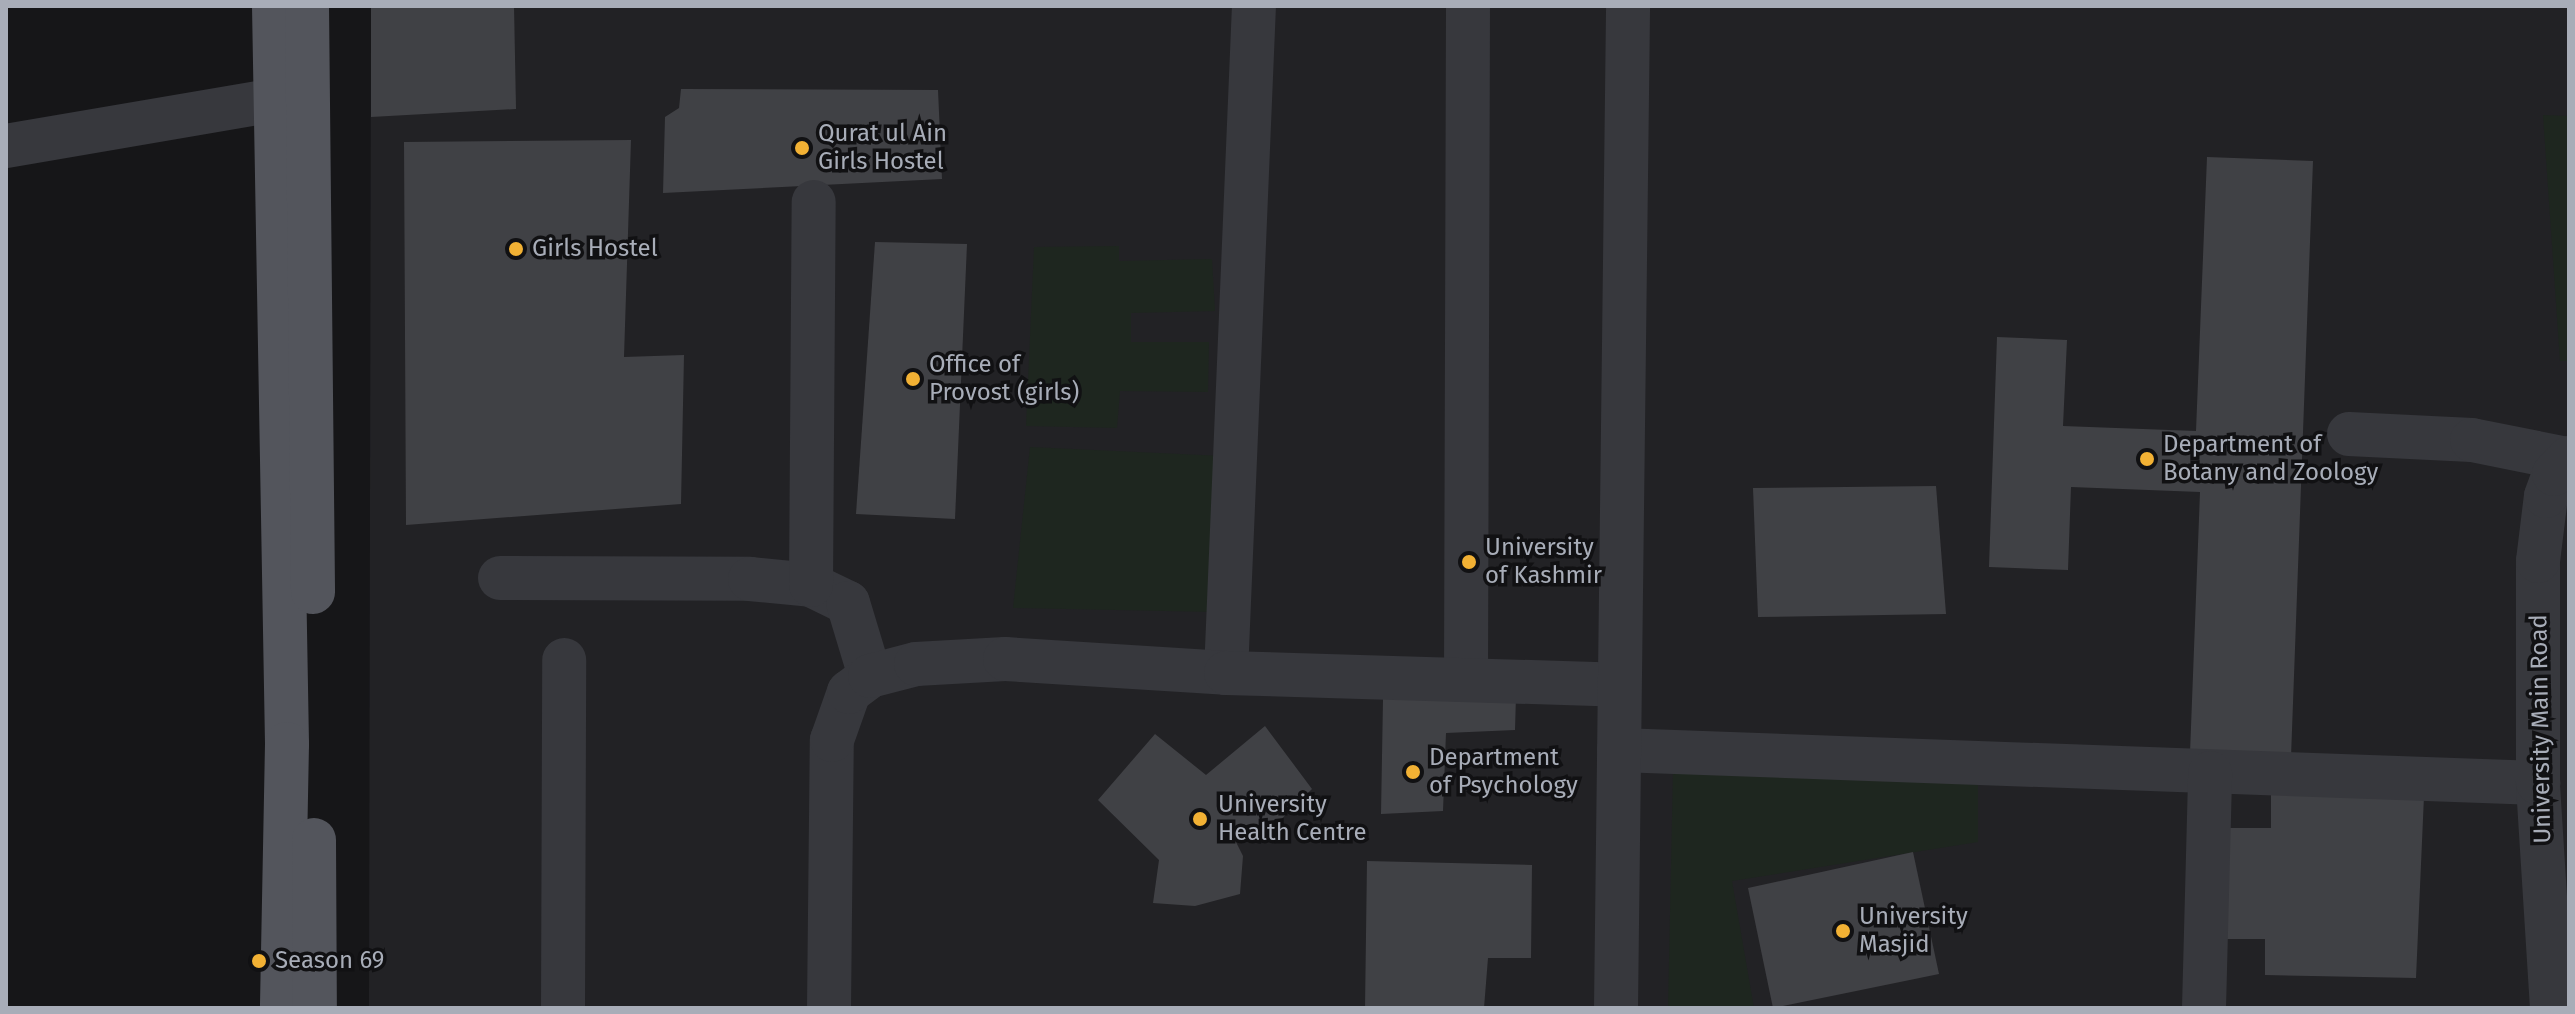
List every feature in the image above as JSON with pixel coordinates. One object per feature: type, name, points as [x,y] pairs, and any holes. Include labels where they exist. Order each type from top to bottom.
[{"type":"main road","points":[[274,6],[287,744],[282,1008]]},
{"type":"main road","points":[[307,6],[315,1008]]},
{"type":"street","points":[[1226,673],[1254,6]]},
{"type":"street","points":[[1466,679],[1468,6]]},
{"type":"street","points":[[1616,1008],[1628,6]]},
{"type":"street","points":[[6,146],[275,100]]},
{"type":"street","points":[[811,585],[814,202]]},
{"type":"street","points":[[2349,434],[2472,440],[2568,459]]},
{"type":"street","name":"University Main Road","points":[[2552,1008],[2538,783],[2540,524],[2554,474],[2568,459]]},
{"type":"street","points":[[500,578],[750,579],[811,585],[848,603],[870,676]]},
{"type":"street","points":[[829,1008],[832,740],[849,692],[870,676],[916,664],[1005,659],[1226,673],[1619,685]]},
{"type":"street","points":[[563,1008],[564,660]]},
{"type":"street","points":[[1619,750],[2538,783]]},
{"type":"street","points":[[2204,1008],[2210,773]]},
{"type":"shaded area","name":"University of Kashmir","points":[[371,6],[2569,6],[2569,1008],[369,1008]]},
{"type":"shaded area","points":[[2543,115],[2569,116],[2569,361],[2560,361]]},
{"type":"shaded area","points":[[1119,246],[1119,261],[1212,259],[1215,311],[1131,313],[1131,342],[1209,342],[1208,392],[1120,391],[1117,428],[1026,426],[1034,247]]},
{"type":"shaded area","points":[[1030,447],[1223,456],[1215,612],[1013,608]]},
{"type":"shaded area","points":[[1673,771],[1978,783],[1978,842],[1732,881],[1754,1008],[1668,1008]]},
{"type":"building","points":[[371,6],[514,6],[516,109],[371,117]]},
{"type":"building","name":"Qurat ul Ain Girls Hostel","points":[[681,89],[938,90],[942,179],[663,193],[665,117],[679,108]]},
{"type":"building","name":"Girls Hostel","points":[[631,140],[624,357],[684,355],[681,504],[406,525],[404,142]]},
{"type":"building","name":"Department of Botany and Zoology","points":[[2207,157],[2313,161],[2291,757],[2190,753],[2200,492],[2071,487],[2068,570],[1989,567],[1997,337],[2067,340],[2063,426],[2196,431]]},
{"type":"building","name":"Office of Provost (girls)","points":[[875,242],[967,244],[955,519],[856,514]]},
{"type":"building","points":[[1936,486],[1946,614],[1758,617],[1753,488]]},
{"type":"building","name":"Department of Psychology","points":[[1516,696],[1515,730],[1446,733],[1443,811],[1381,814],[1383,699]]},
{"type":"building","name":"University Health Centre","points":[[1265,726],[1312,789],[1258,842],[1235,840],[1243,856],[1240,894],[1195,906],[1153,903],[1159,860],[1098,800],[1155,734],[1206,775]]},
{"type":"building","points":[[2271,791],[2424,796],[2416,978],[2265,975],[2265,939],[2216,939],[2223,828],[2271,828]]},
{"type":"building","name":"University Masjid","points":[[1913,852],[1939,974],[1773,1008],[1748,888]]},
{"type":"building","points":[[1367,861],[1532,865],[1531,958],[1488,958],[1484,1008],[1365,1008]]},
{"type":"place","name":"Qurat ul Ain Girls Hostel","points":[[802,148]]},
{"type":"place","name":"Girls Hostel","points":[[516,249]]},
{"type":"place","name":"Office of Provost (girls)","points":[[913,379]]},
{"type":"place","name":"Department of Botany and Zoology","points":[[2147,459]]},
{"type":"place","name":"University of Kashmir","points":[[1469,562]]},
{"type":"place","name":"Department of Psychology","points":[[1413,772]]},
{"type":"place","name":"University Health Centre","points":[[1200,819]]},
{"type":"place","name":"University Masjid","points":[[1843,931]]},
{"type":"place","name":"Season 69","points":[[259,961]]}]
